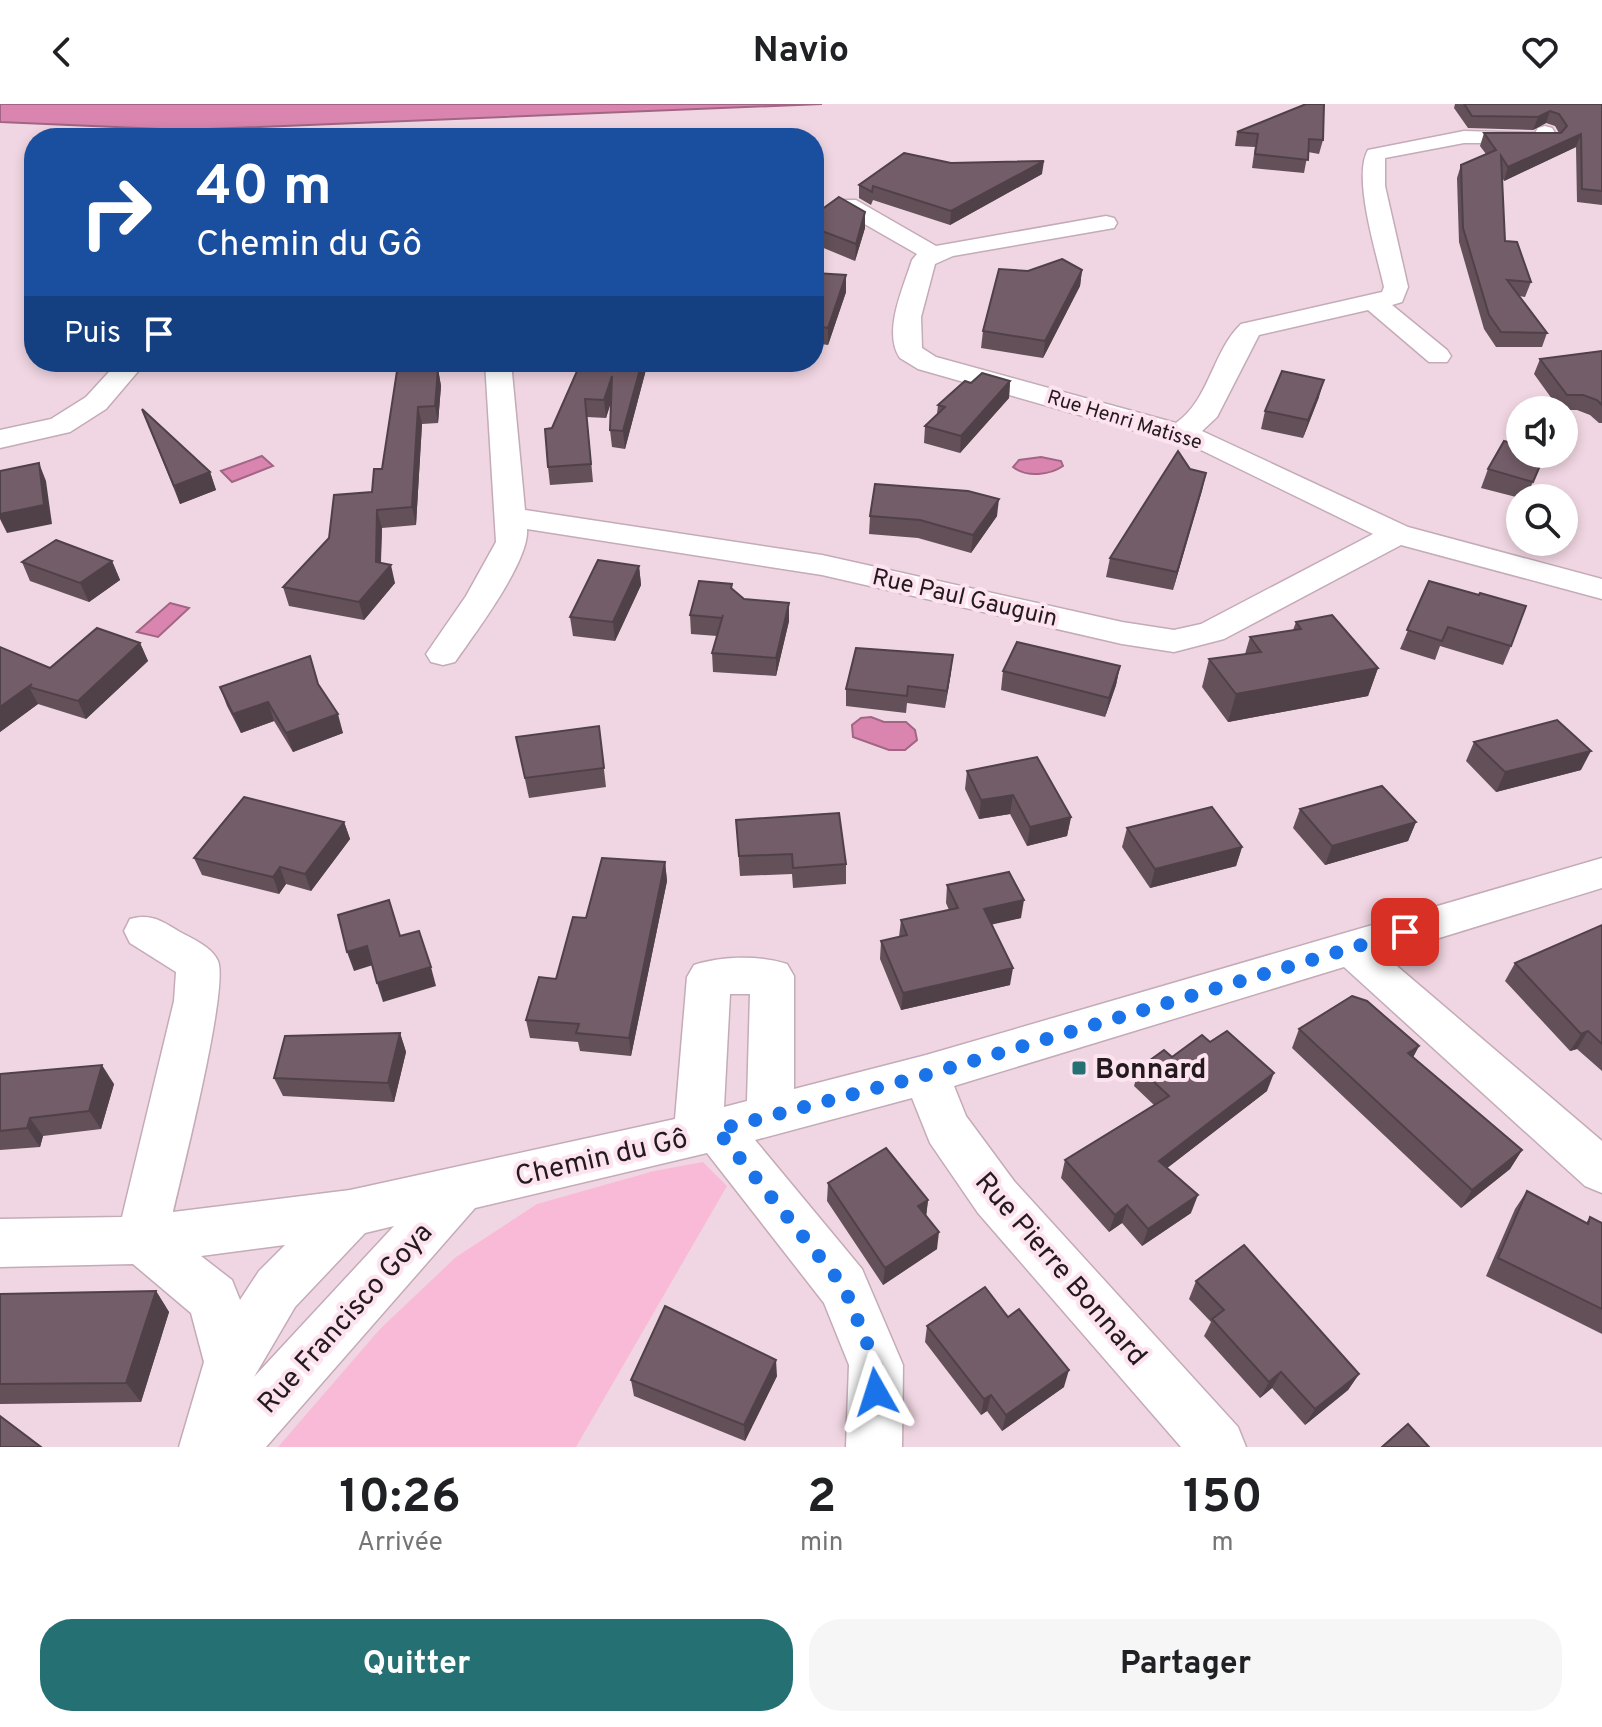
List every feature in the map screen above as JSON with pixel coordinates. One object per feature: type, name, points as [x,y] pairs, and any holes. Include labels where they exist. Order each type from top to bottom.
[{"type":"street","points":[[1181,433],[1203,417],[1244,335],[1250,329],[1393,297],[1396,287],[1374,186],[1375,154],[1464,137],[1549,139],[1545,132]]},
{"type":"street","points":[[848,205],[935,255],[947,250],[1106,223]]},
{"type":"street","name":"Rue Henri Matisse","points":[[935,255],[924,260],[906,339],[909,352],[927,363],[1181,433],[1397,534],[1602,589]]},
{"type":"street","points":[[1375,303],[1438,356]]},
{"type":"street","points":[[0,439],[60,426],[96,403],[124,372]]},
{"type":"street","points":[[443,654],[482,597],[512,542],[499,372]]},
{"type":"street","name":"Rue Paul Gauguin","points":[[510,517],[822,565],[1122,633],[1174,641],[1212,632],[1397,534]]},
{"type":"street","name":"Chemin du Gô","points":[[0,1243],[142,1240],[350,1213],[707,1132],[926,1075],[1602,873]]},
{"type":"street","points":[[145,931],[198,964],[196,1001],[142,1240],[213,1298],[231,1362]]},
{"type":"street","points":[[1353,948],[1368,966],[1602,1171]]},
{"type":"street","points":[[770,1116],[772,976],[709,977],[707,1132],[844,1287],[876,1365],[874,1447]]},
{"type":"street","name":"Rue Pierre Bonnard","points":[[926,1075],[947,1128],[996,1197],[1218,1447]]},
{"type":"street","name":"Rue Francisco Goya","points":[[228,1447],[462,1187]]},
{"type":"street","name":"Rue Francisco Goya","points":[[207,1447],[231,1362],[277,1289],[350,1213]]},
{"type":"shaded area","points":[[0,104],[822,104],[233,128],[138,128],[0,122]]},
{"type":"shaded area","points":[[262,456],[273,466],[232,482],[221,471]]},
{"type":"shaded area","points":[[1041,457],[1061,461],[1063,466],[1038,474],[1025,473],[1013,467],[1019,460]]},
{"type":"shaded area","points":[[170,603],[189,608],[158,637],[137,632]]},
{"type":"shaded area","points":[[871,717],[884,722],[906,722],[915,730],[917,740],[905,750],[889,750],[853,737],[852,725],[861,718]]},
{"type":"shaded area","points":[[703,1162],[727,1186],[576,1447],[278,1447],[380,1329],[456,1257],[537,1204],[654,1171]]},
{"type":"building","points":[[1306,104],[1324,104],[1323,140],[1309,139],[1308,160],[1255,154],[1258,134],[1237,132]]},
{"type":"building","points":[[1464,104],[1602,104],[1602,191],[1582,189],[1581,134],[1508,167],[1501,156],[1505,241],[1517,242],[1531,282],[1507,280],[1547,333],[1501,332],[1489,315],[1463,228],[1461,165],[1496,150],[1484,133],[1561,133],[1567,126],[1559,114],[1550,111],[1538,117],[1472,116]]},
{"type":"building","points":[[904,153],[951,163],[1044,161],[951,211],[873,186],[872,192],[859,185]]},
{"type":"building","points":[[839,197],[865,212],[856,244],[824,232],[824,208]]},
{"type":"building","points":[[1062,259],[1082,270],[1045,341],[983,331],[999,269],[1028,271]]},
{"type":"building","points":[[824,274],[846,275],[828,328],[824,327]]},
{"type":"building","points":[[1602,351],[1602,405],[1583,395],[1567,395],[1540,359]]},
{"type":"building","points":[[1282,371],[1324,380],[1308,420],[1265,411]]},
{"type":"building","points":[[397,372],[438,372],[435,406],[418,407],[412,507],[377,510],[376,562],[391,565],[359,602],[283,587],[329,538],[334,495],[372,492],[374,469],[382,469]]},
{"type":"building","points":[[577,372],[639,372],[623,431],[610,430],[612,376],[604,400],[585,399],[591,464],[548,467],[545,429],[552,428]]},
{"type":"building","points":[[982,373],[1010,381],[961,436],[925,426],[945,407],[938,405],[965,381],[971,383]]},
{"type":"building","points":[[142,409],[210,472],[174,486]]},
{"type":"building","points":[[1504,441],[1506,468],[1539,468],[1533,482],[1488,469]]},
{"type":"building","points":[[1178,451],[1190,469],[1206,473],[1177,572],[1110,558]]},
{"type":"building","points":[[39,463],[44,505],[0,514],[0,471]]},
{"type":"building","points":[[875,484],[968,491],[999,499],[973,535],[920,520],[870,516]]},
{"type":"building","points":[[56,540],[112,561],[80,583],[22,562]]},
{"type":"building","points":[[598,560],[639,566],[613,622],[570,617]]},
{"type":"building","points":[[699,581],[732,584],[731,588],[744,599],[789,603],[776,658],[712,653],[723,615],[722,618],[690,615]]},
{"type":"building","points":[[1429,581],[1526,606],[1511,646],[1448,627],[1442,641],[1407,630]]},
{"type":"building","points":[[1332,615],[1378,668],[1236,694],[1209,659],[1261,652],[1250,637],[1301,629],[1296,622]]},
{"type":"building","points":[[97,628],[140,643],[78,701],[29,687],[32,684],[0,707],[0,647],[50,668]]},
{"type":"building","points":[[1017,642],[1120,666],[1109,698],[1003,671]]},
{"type":"building","points":[[856,648],[953,655],[947,691],[908,686],[907,696],[846,689]]},
{"type":"building","points":[[310,656],[318,684],[338,714],[286,733],[268,702],[233,714],[220,687]]},
{"type":"building","points":[[1557,720],[1591,751],[1505,772],[1474,742]]},
{"type":"building","points":[[599,726],[604,768],[525,778],[516,737]]},
{"type":"building","points":[[1037,757],[1071,817],[1030,827],[1013,795],[981,800],[967,771]]},
{"type":"building","points":[[1382,786],[1416,822],[1332,846],[1300,809]]},
{"type":"building","points":[[244,797],[344,822],[305,874],[280,867],[273,877],[194,858]]},
{"type":"building","points":[[1212,807],[1242,847],[1155,869],[1127,828]]},
{"type":"building","points":[[839,813],[846,864],[793,868],[792,854],[739,856],[736,820]]},
{"type":"building","points":[[602,858],[665,862],[629,1038],[576,1033],[579,1024],[526,1020],[539,977],[556,979],[573,917],[586,918]]},
{"type":"building","points":[[1009,872],[1024,900],[984,909],[1013,968],[903,993],[881,941],[907,935],[901,920],[958,908],[947,885]]},
{"type":"building","points":[[389,900],[400,936],[419,931],[431,967],[377,983],[367,946],[347,952],[338,915]]},
{"type":"building","points":[[1602,925],[1602,1044],[1588,1031],[1581,1034],[1515,963]]},
{"type":"building","points":[[1352,996],[1367,1001],[1419,1046],[1408,1053],[1522,1150],[1472,1190],[1299,1029]]},
{"type":"building","points":[[1227,1031],[1274,1073],[1159,1161],[1198,1195],[1148,1229],[1127,1205],[1115,1215],[1065,1160],[1169,1096],[1139,1068],[1164,1050],[1172,1057],[1202,1035],[1210,1042]]},
{"type":"building","points":[[400,1033],[388,1083],[274,1078],[285,1036]]},
{"type":"building","points":[[102,1065],[89,1111],[30,1118],[27,1128],[0,1131],[0,1074]]},
{"type":"building","points":[[886,1148],[928,1200],[918,1206],[939,1232],[885,1268],[828,1183]]},
{"type":"building","points":[[1527,1191],[1588,1224],[1590,1217],[1602,1223],[1602,1309],[1498,1258]]},
{"type":"building","points":[[1244,1245],[1359,1374],[1315,1409],[1281,1372],[1269,1382],[1212,1319],[1224,1310],[1196,1281]]},
{"type":"building","points":[[985,1287],[1008,1317],[1019,1309],[1069,1370],[1006,1415],[991,1395],[984,1399],[927,1326]]},
{"type":"building","points":[[156,1291],[126,1383],[0,1384],[0,1294]]},
{"type":"building","points":[[665,1306],[776,1360],[744,1425],[631,1380]]},
{"type":"building","points":[[0,1416],[41,1447],[0,1447]]},
{"type":"building","points":[[1408,1424],[1429,1447],[1382,1447]]},
{"type":"place","name":"Bonnard","points":[[1079,1068]]},
{"type":"route","points":[[876,1392],[876,1365],[844,1287],[717,1130],[926,1075],[1405,932]]}]
